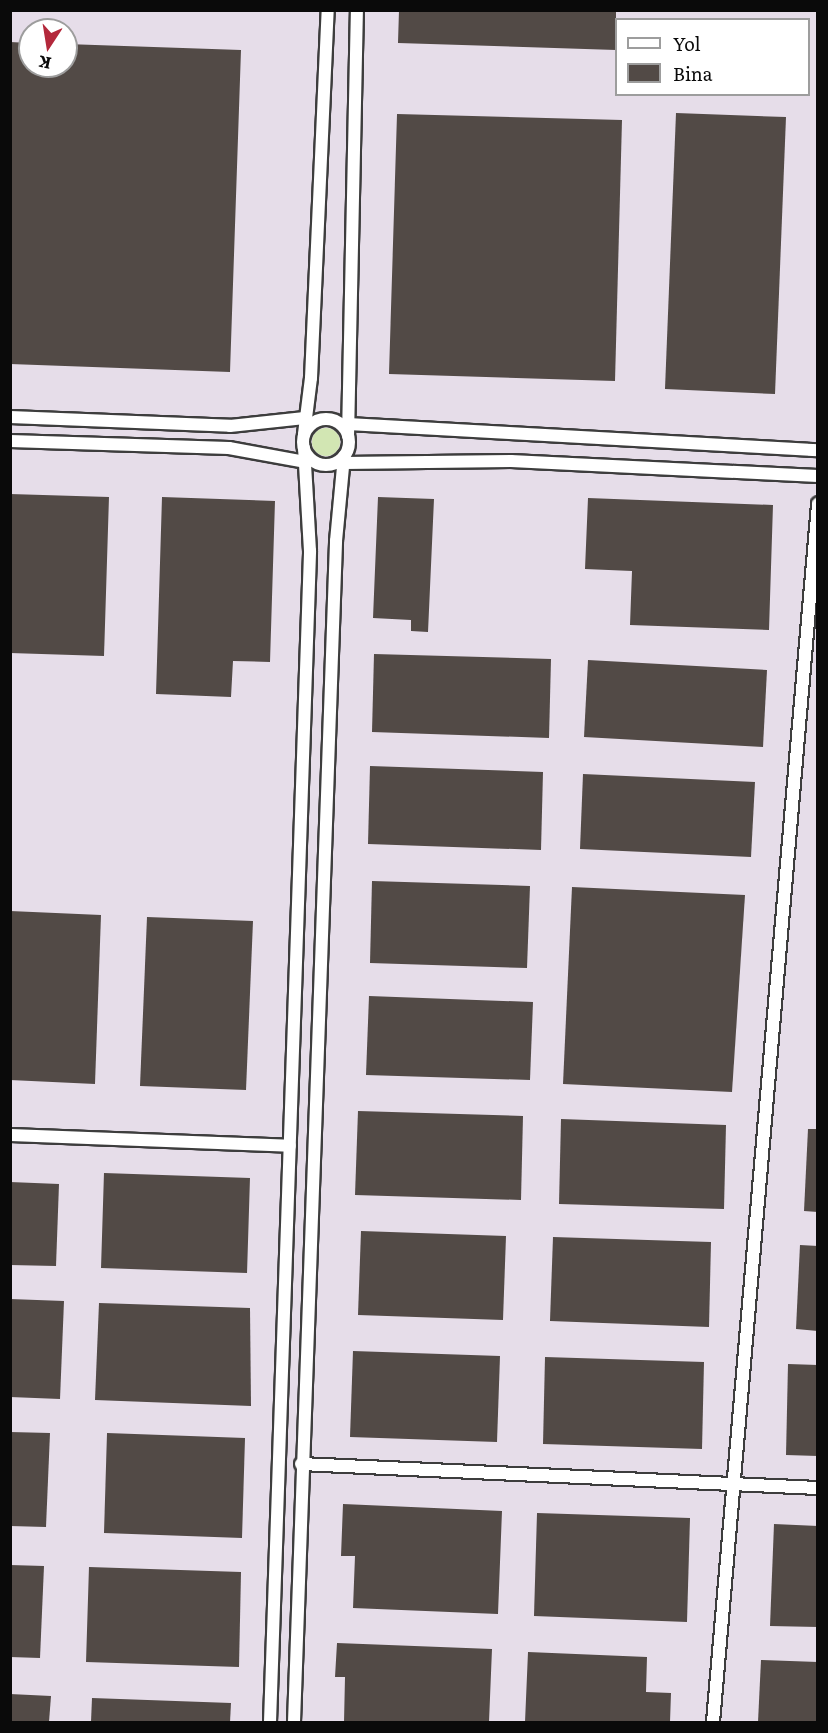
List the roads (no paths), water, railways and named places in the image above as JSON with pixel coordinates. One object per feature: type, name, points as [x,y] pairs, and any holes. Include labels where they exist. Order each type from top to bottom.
[{"type":"street","points":[[270,1722],[310,551],[304,434],[311,378],[328,10]]},
{"type":"street","points":[[294,1722],[301,1464],[336,541],[348,430],[357,10]]},
{"type":"street","points":[[10,417],[230,426],[305,418]]},
{"type":"street","points":[[304,434],[313,423],[327,419],[348,430],[818,450]]},
{"type":"street","points":[[10,441],[229,448],[305,462]]},
{"type":"street","points":[[304,448],[312,460],[325,465],[344,460],[511,461],[818,476]]},
{"type":"street","points":[[713,1722],[818,504]]},
{"type":"street","points":[[10,1135],[290,1146]]},
{"type":"street","points":[[301,1464],[818,1488]]}]
